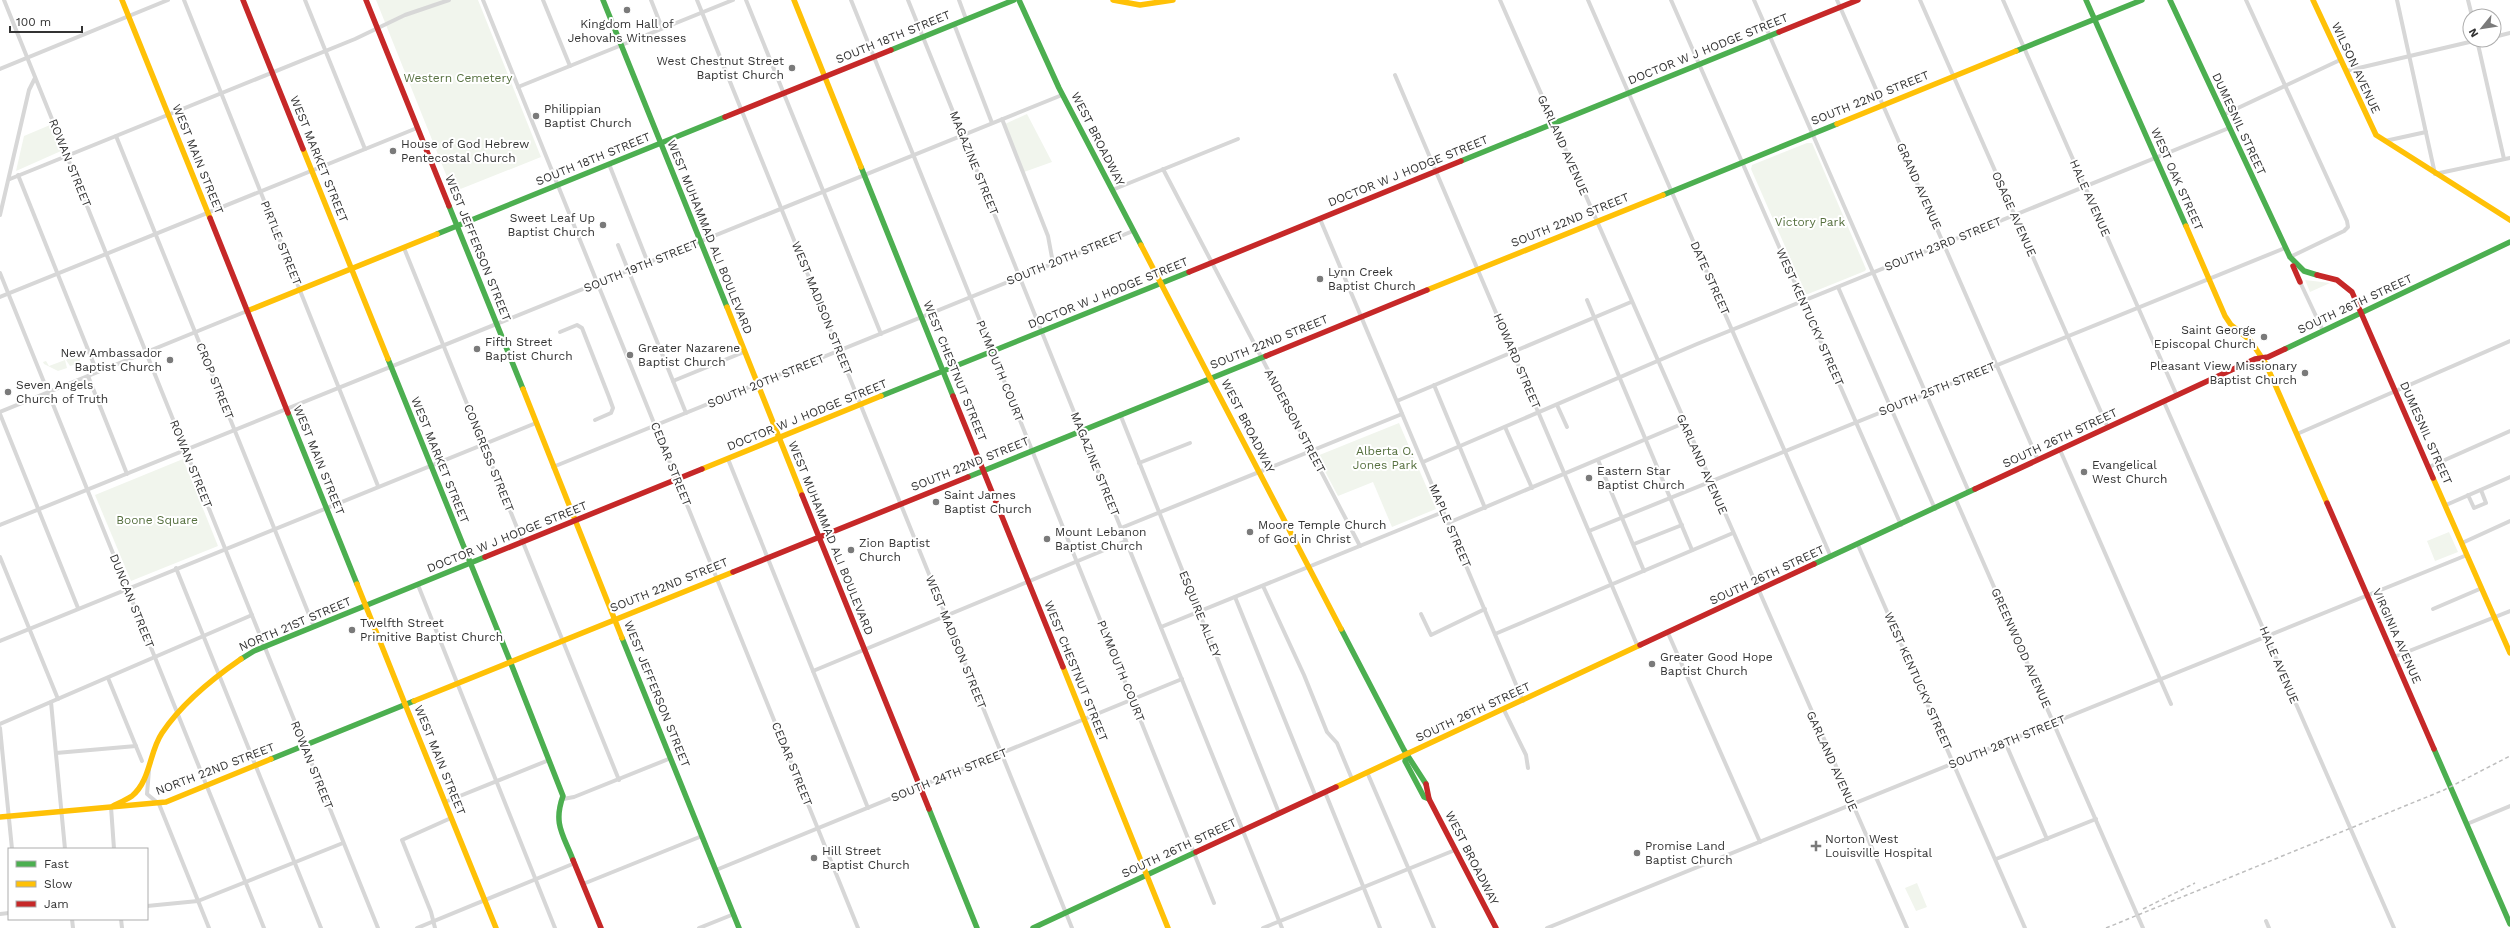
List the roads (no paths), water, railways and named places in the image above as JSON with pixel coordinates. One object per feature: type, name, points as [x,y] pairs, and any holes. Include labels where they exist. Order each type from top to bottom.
[{"type":"main road","name":"WEST MAIN STREET","points":[[122,0],[496,928]]},
{"type":"main road","name":"WEST MARKET STREET","points":[[243,0],[510,661],[563,799]]},
{"type":"main road","name":"WEST JEFFERSON STREET","points":[[366,0],[739,928]]},
{"type":"main road","name":"WEST MUHAMMAD ALI BOULEVARD","points":[[602,0],[977,928]]},
{"type":"main road","name":"WEST CHESTNUT STREET","points":[[794,0],[1168,928]]},
{"type":"main road","name":"SOUTH 18TH STREET","points":[[247,311],[1014,0]]},
{"type":"main road","name":"WEST BROADWAY","points":[[1019,0],[1062,95],[1407,754],[1405,760],[1424,797],[1429,799],[1496,928]]},
{"type":"main road","points":[[1113,0],[1140,5],[1174,0]]},
{"type":"main road","name":"DOCTOR W J HODGE STREET","points":[[366,606],[1858,0]]},
{"type":"main road","name":"WEST OAK STREET","points":[[2086,0],[2229,322],[2250,340],[2262,358]]},
{"type":"main road","name":"SOUTH 22ND STREET","points":[[406,704],[900,503],[1082,431],[1120,414],[1953,75],[2142,0]]},
{"type":"main road","name":"DUMESNIL STREET","points":[[2170,0],[2290,257],[2300,282]]},
{"type":"main road","name":"WILSON AVENUE","points":[[2313,0],[2376,135],[2435,174],[2510,220]]},
{"type":"main road","name":"SOUTH 26TH STREET","points":[[1033,928],[1352,779],[1523,702],[1758,591],[1956,500],[2038,460],[2323,331],[2510,242]]},
{"type":"main road","name":"DUMESNIL STREET","points":[[2290,257],[2304,272],[2330,277],[2345,284],[2352,292],[2510,652]]},
{"type":"main road","name":"VIRGINIA AVENUE","points":[[2262,358],[2297,434],[2510,924]]},
{"type":"main road","name":"NORTH 21ST STREET","points":[[112,807],[134,793],[141,783],[160,737],[178,714],[240,658],[366,606]]},
{"type":"main road","name":"NORTH 22ND STREET","points":[[0,817],[159,804],[406,704]]},
{"type":"main road","points":[[563,799],[557,810],[557,816],[601,928]]},
{"type":"street","name":"ROWAN STREET","points":[[4,0],[378,928]]},
{"type":"street","points":[[0,69],[168,0]]},
{"type":"street","name":"PIRTLE STREET","points":[[184,0],[378,486]]},
{"type":"street","points":[[305,0],[365,149]]},
{"type":"street","points":[[10,179],[325,51],[409,14],[449,0]]},
{"type":"street","name":"CEDAR STREET","points":[[483,0],[858,928]]},
{"type":"street","points":[[543,0],[570,66]]},
{"type":"street","points":[[651,0],[662,28]]},
{"type":"street","name":"WEST MADISON STREET","points":[[697,0],[1072,928]]},
{"type":"street","points":[[518,87],[733,0]]},
{"type":"street","points":[[746,0],[881,334]]},
{"type":"street","name":"PLYMOUTH COURT","points":[[851,0],[1214,903]]},
{"type":"street","name":"MAGAZINE STREET","points":[[908,0],[1282,928]]},
{"type":"street","points":[[958,0],[966,19]]},
{"type":"street","name":"GARLAND AVENUE","points":[[1500,0],[1851,805],[1907,928]]},
{"type":"street","name":"DATE STREET","points":[[1588,0],[1831,557]]},
{"type":"street","name":"WEST KENTUCKY STREET","points":[[1671,0],[1901,525]]},
{"type":"street","points":[[1754,0],[1970,492]]},
{"type":"street","name":"GRAND AVENUE","points":[[1837,0],[2038,460]]},
{"type":"street","name":"OSAGE AVENUE","points":[[1920,0],[2108,428]]},
{"type":"street","name":"HALE AVENUE","points":[[2003,0],[2177,396]]},
{"type":"street","points":[[2246,0],[2346,216],[2348,227],[2290,257]]},
{"type":"street","points":[[2397,0],[2435,174],[2510,158]]},
{"type":"street","points":[[954,24],[992,123]]},
{"type":"street","points":[[2346,71],[2462,43]]},
{"type":"street","points":[[2479,48],[2504,159]]},
{"type":"street","points":[[2223,115],[2340,60]]},
{"type":"street","name":"HOWARD STREET","points":[[1396,75],[1438,171],[1638,647]]},
{"type":"street","points":[[0,215],[10,179],[29,90],[35,78]]},
{"type":"street","name":"SOUTH 19TH STREET","points":[[0,525],[1062,95]]},
{"type":"street","points":[[1002,119],[1048,236],[1053,263]]},
{"type":"street","points":[[0,298],[417,128]]},
{"type":"street","name":"SOUTH 23RD STREET","points":[[1422,462],[1732,330],[2229,128]]},
{"type":"street","points":[[2384,141],[2426,132]]},
{"type":"street","name":"CROP STREET","points":[[116,136],[314,627]]},
{"type":"street","points":[[1112,190],[1238,138]]},
{"type":"street","points":[[609,164],[648,263]]},
{"type":"street","name":"ANDERSON STREET","points":[[1163,169],[1360,546]]},
{"type":"street","points":[[18,175],[97,372]]},
{"type":"street","name":"MAPLE STREET","points":[[1320,219],[1523,702]]},
{"type":"street","name":"SOUTH 20TH STREET","points":[[553,467],[1133,231]]},
{"type":"street","points":[[618,245],[686,413]]},
{"type":"street","name":"CONGRESS STREET","points":[[404,248],[619,780]]},
{"type":"street","name":"SOUTH 25TH STREET","points":[[1590,531],[1670,497],[2285,248]]},
{"type":"street","name":"DUNCAN STREET","points":[[0,273],[264,928]]},
{"type":"street","name":"DUMESNIL STREET","points":[[2300,282],[2323,331]]},
{"type":"street","points":[[1838,287],[1935,509]]},
{"type":"street","points":[[1587,300],[1692,550]]},
{"type":"street","points":[[1397,401],[1631,302]]},
{"type":"street","points":[[78,608],[0,413],[247,311]]},
{"type":"street","points":[[560,332],[577,325],[582,328],[614,408],[611,413],[595,420]]},
{"type":"street","points":[[2297,434],[2510,341]]},
{"type":"street","points":[[673,381],[744,352]]},
{"type":"street","points":[[88,376],[127,474]]},
{"type":"street","points":[[1434,385],[1485,508]]},
{"type":"street","name":"HALE AVENUE","points":[[2164,402],[2394,928]]},
{"type":"street","points":[[1557,405],[1567,427]]},
{"type":"street","name":"ESQUIRE ALLEY","points":[[1120,414],[1279,813]]},
{"type":"street","points":[[1121,528],[1402,414]]},
{"type":"street","points":[[0,641],[225,548],[536,423]]},
{"type":"street","points":[[1448,523],[1684,424]]},
{"type":"street","points":[[1505,427],[1532,488]]},
{"type":"street","points":[[2429,466],[2510,431]]},
{"type":"street","points":[[1139,463],[1190,443]]},
{"type":"street","points":[[2060,450],[2171,704]]},
{"type":"street","points":[[728,459],[868,808]]},
{"type":"street","points":[[1598,460],[1623,517],[1644,571]]},
{"type":"street","points":[[2446,505],[2510,477]]},
{"type":"street","points":[[2468,495],[2474,508],[2486,503],[2481,490]]},
{"type":"street","name":"GREENWOOD AVENUE","points":[[1956,500],[2144,928]]},
{"type":"street","points":[[1161,627],[1443,512]]},
{"type":"street","points":[[2462,543],[2510,521]]},
{"type":"street","points":[[1634,544],[1682,525]]},
{"type":"street","points":[[1495,634],[1733,533]]},
{"type":"street","points":[[813,671],[1126,541]]},
{"type":"street","name":"WEST KENTUCKY STREET","points":[[1858,545],[2026,928]]},
{"type":"street","name":"SOUTH 28TH STREET","points":[[1547,928],[2467,555]]},
{"type":"street","points":[[0,557],[58,699]]},
{"type":"street","points":[[176,568],[321,928]]},
{"type":"street","points":[[418,585],[555,928]]},
{"type":"street","points":[[1263,586],[1304,675],[1327,732],[1337,743],[1352,779]]},
{"type":"street","points":[[2433,609],[2482,588]]},
{"type":"street","points":[[1235,597],[1316,797]]},
{"type":"street","points":[[1421,614],[1431,635],[1485,609]]},
{"type":"street","points":[[2394,657],[2510,611]]},
{"type":"street","name":"NORTH 21ST STREET","points":[[0,724],[252,615]]},
{"type":"street","points":[[1668,633],[1760,842]]},
{"type":"street","points":[[108,678],[142,760]]},
{"type":"street","name":"SOUTH 24TH STREET","points":[[716,870],[1182,680]]},
{"type":"street","points":[[51,702],[65,848]]},
{"type":"street","points":[[1504,710],[1526,754],[1528,768]]},
{"type":"street","points":[[0,728],[12,848]]},
{"type":"street","points":[[2005,742],[2047,839]]},
{"type":"street","points":[[56,753],[136,746]]},
{"type":"street","points":[[563,799],[574,798],[671,758]]},
{"type":"street","points":[[445,802],[549,760]]},
{"type":"street","points":[[150,762],[147,794],[159,804],[209,928]]},
{"type":"street","points":[[1368,772],[1434,928]]},
{"type":"street","points":[[1325,792],[1380,928]]},
{"type":"street","points":[[2467,824],[2510,806]]},
{"type":"street","points":[[112,807],[114,848]]},
{"type":"street","points":[[435,928],[432,921],[431,912],[403,839],[451,818]]},
{"type":"street","points":[[1996,859],[2096,819]]},
{"type":"street","points":[[583,884],[702,836]]},
{"type":"street","points":[[148,906],[198,901],[343,843]]},
{"type":"street","points":[[1263,928],[1455,850]]},
{"type":"street","points":[[416,928],[575,863]]},
{"type":"street","points":[[699,928],[734,914]]},
{"type":"street","points":[[2266,921],[2269,928]]},
{"type":"railway","points":[[2106,928],[2444,790],[2510,756]]},
{"type":"railway","points":[[2143,909],[2195,883]]},
{"type":"place","name":"Kingdom Hall of Jehovahs Witnesses","points":[[627,10]]},
{"type":"place","name":"West Chestnut Street Baptist Church","points":[[792,68]]},
{"type":"place","name":"Philippian Baptist Church","points":[[536,116]]},
{"type":"place","name":"House of God Hebrew Pentecostal Church","points":[[393,151]]},
{"type":"place","name":"Sweet Leaf Up Baptist Church","points":[[603,225]]},
{"type":"place","name":"Lynn Creek Baptist Church","points":[[1320,279]]},
{"type":"place","name":"Saint George Episcopal Church","points":[[2264,337]]},
{"type":"place","name":"Fifth Street Baptist Church","points":[[477,349]]},
{"type":"place","name":"Greater Nazarene Baptist Church","points":[[630,355]]},
{"type":"place","name":"New Ambassador Baptist Church","points":[[170,360]]},
{"type":"place","name":"Pleasant View Missionary Baptist Church","points":[[2305,373]]},
{"type":"place","name":"Seven Angels Church of Truth","points":[[8,392]]},
{"type":"place","name":"Evangelical West Church","points":[[2084,472]]},
{"type":"place","name":"Eastern Star Baptist Church","points":[[1589,478]]},
{"type":"place","name":"Saint James Baptist Church","points":[[936,502]]},
{"type":"place","name":"Moore Temple Church of God in Christ","points":[[1250,532]]},
{"type":"place","name":"Mount Lebanon Baptist Church","points":[[1047,539]]},
{"type":"place","name":"Zion Baptist Church","points":[[851,550]]},
{"type":"place","name":"Twelfth Street Primitive Baptist Church","points":[[352,630]]},
{"type":"place","name":"Greater Good Hope Baptist Church","points":[[1652,664]]},
{"type":"place","name":"Norton West Louisville Hospital","points":[[1816,846]]},
{"type":"place","name":"Promise Land Baptist Church","points":[[1637,853]]},
{"type":"place","name":"Hill Street Baptist Church","points":[[814,858]]},
{"type":"park label","name":"Western Cemetery","points":[[458,78]]},
{"type":"park label","name":"Victory Park","points":[[1810,222]]},
{"type":"park label","name":"Alberta O. Jones Park","points":[[1385,458]]},
{"type":"park label","name":"Boone Square","points":[[157,520]]}]
